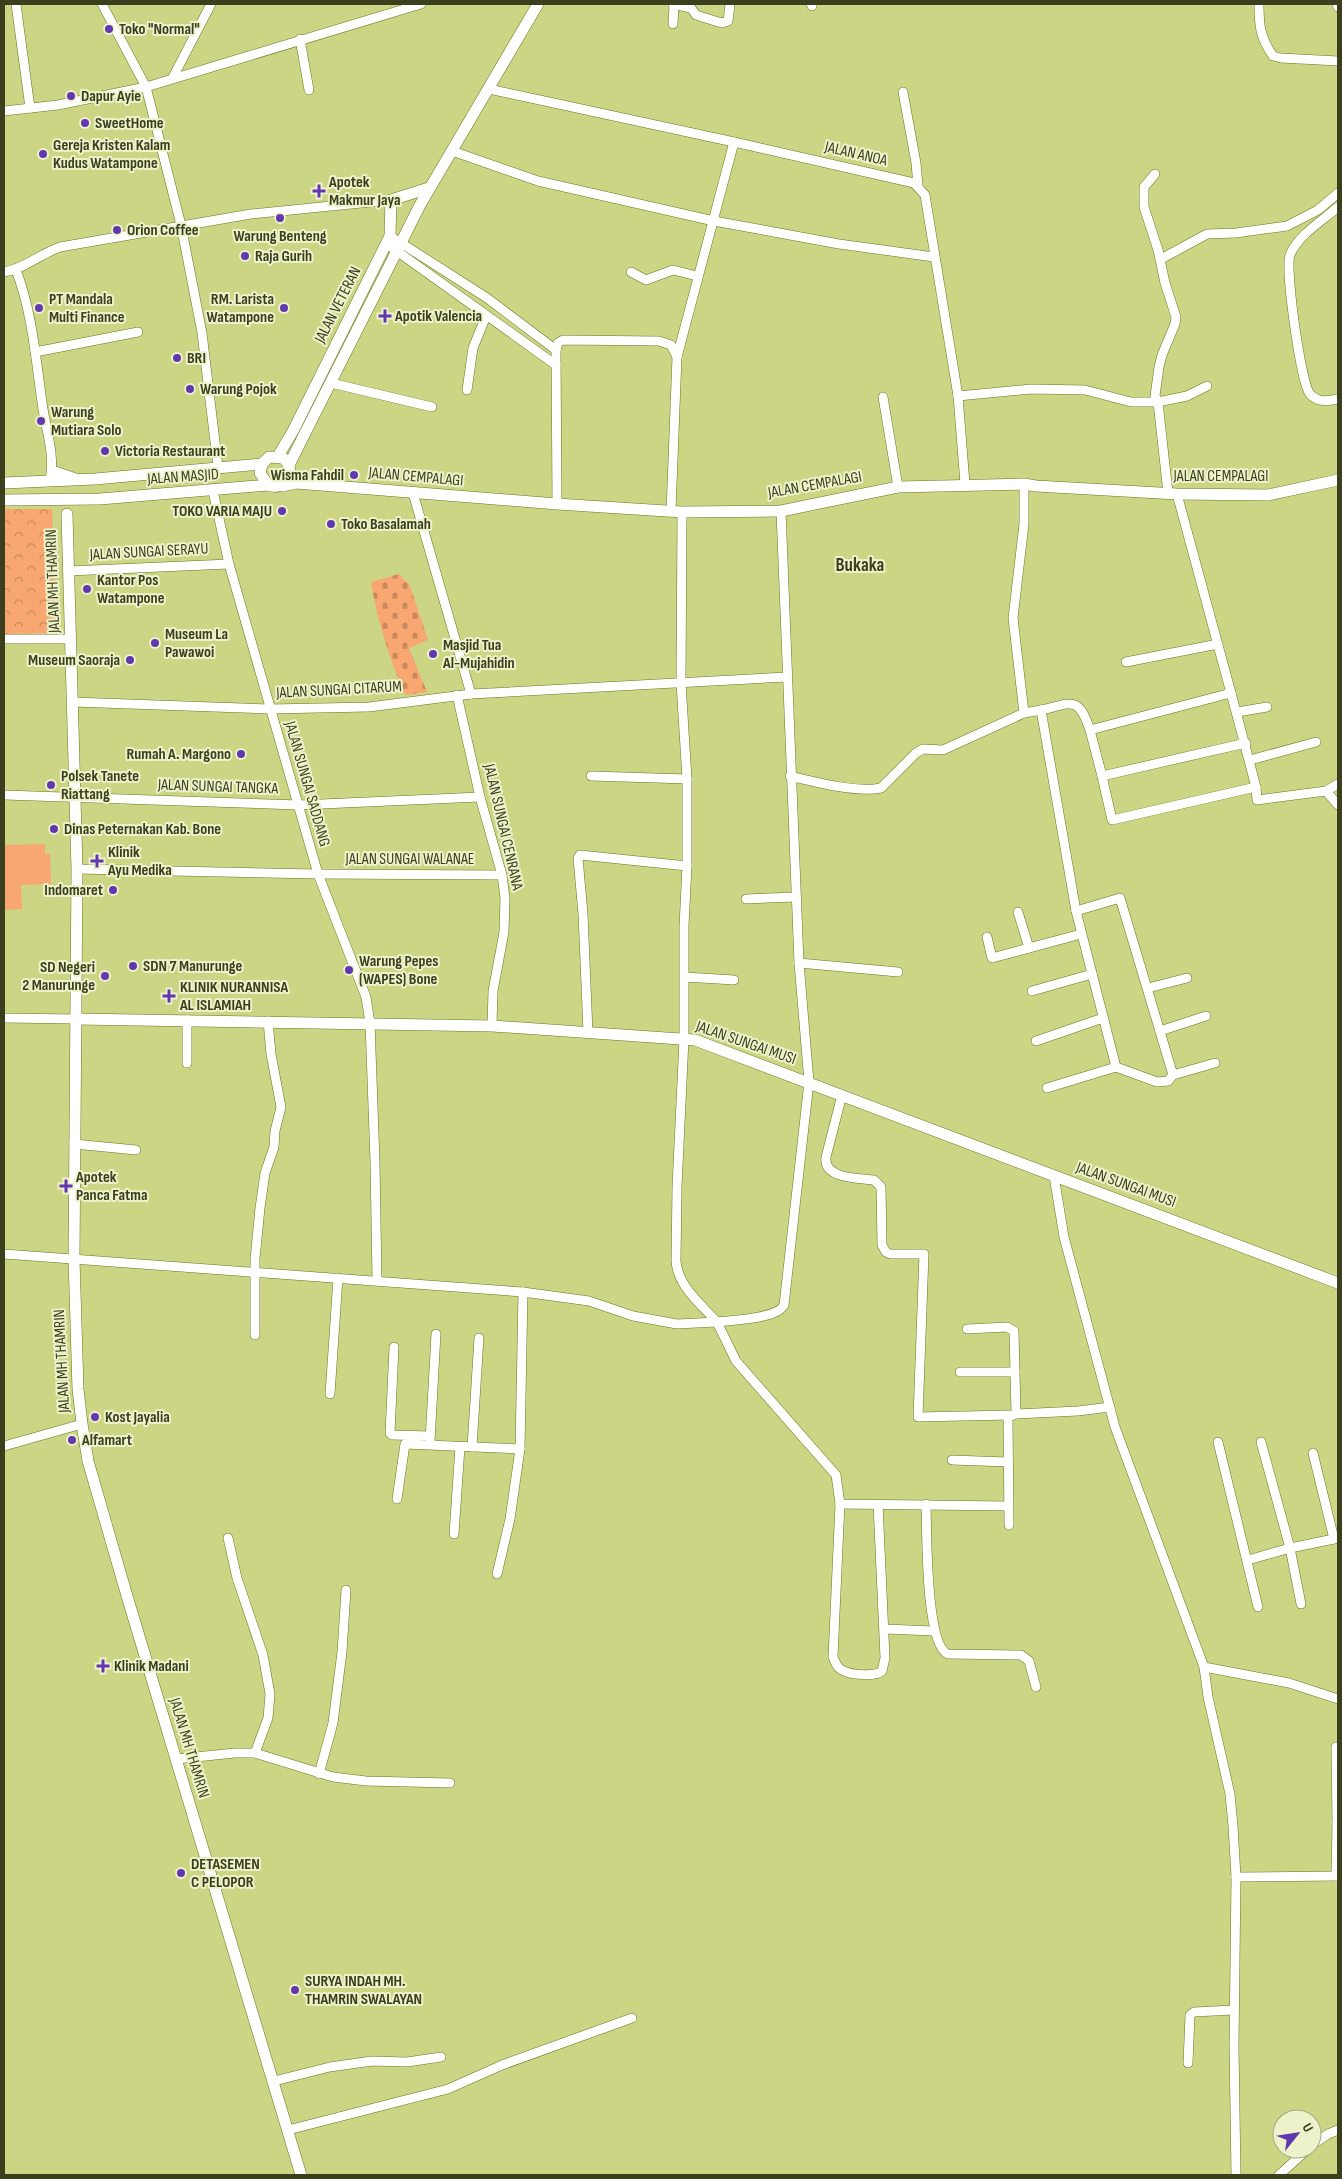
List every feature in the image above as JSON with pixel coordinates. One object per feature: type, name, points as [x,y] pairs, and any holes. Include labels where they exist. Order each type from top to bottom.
[{"type":"main road","name":"JALAN VETERAN","points":[[292,475],[305,438],[331,383],[429,188],[538,4]]},
{"type":"main road","points":[[391,200],[429,188]]},
{"type":"main road","name":"JALAN VETERAN","points":[[278,456],[293,431],[389,240],[391,200]]},
{"type":"main road","points":[[293,431],[305,438]]},
{"type":"main road","points":[[278,456],[287,461],[292,475],[282,486],[268,485],[260,473],[262,464],[269,457],[278,456]]},
{"type":"main road","name":"JALAN MASJID","points":[[4,483],[51,475],[80,480],[262,464]]},
{"type":"main road","points":[[51,475],[54,500],[67,514],[83,500],[80,480]]},
{"type":"main road","name":"JALAN CEMPALAGI","points":[[292,475],[413,493],[676,511],[781,511],[898,487],[1024,484],[1173,493],[1268,495],[1338,480]]},
{"type":"main road","name":"JALAN MASJID","points":[[4,500],[83,500],[213,491],[268,485]]},
{"type":"main road","name":"JALAN MH THAMRIN","points":[[67,514],[77,868],[74,1259],[78,1388],[82,1424],[88,1461],[301,2175]]},
{"type":"main road","name":"JALAN SUNGAI MUSI","points":[[77,1018],[492,1026],[695,1040],[1338,1283]]},
{"type":"street","points":[[16,4],[30,108]]},
{"type":"street","points":[[102,4],[146,86],[182,225],[202,333],[218,467]]},
{"type":"street","points":[[173,77],[211,4]]},
{"type":"street","points":[[4,111],[58,104],[146,86],[421,4]]},
{"type":"street","points":[[673,24],[674,4],[691,8],[696,15],[722,23],[728,21],[730,4]]},
{"type":"street","points":[[1259,4],[1259,29],[1265,45],[1273,56],[1338,61]]},
{"type":"street","points":[[300,39],[310,90]]},
{"type":"street","name":"JALAN ANOA","points":[[489,89],[734,142],[914,183],[918,186]]},
{"type":"street","points":[[903,92],[916,163],[918,186],[924,195],[958,396],[965,484]]},
{"type":"street","points":[[734,142],[677,357],[676,511],[681,683],[687,779],[687,866],[684,926],[686,977],[677,1187],[677,1272],[684,1285],[717,1322],[736,1362],[836,1475],[840,1504],[833,1657],[837,1666],[848,1672],[880,1673],[884,1667],[885,1628],[878,1504]]},
{"type":"street","points":[[452,151],[538,181],[714,221],[839,244],[934,257]]},
{"type":"street","points":[[1154,174],[1144,187],[1143,199],[1176,317],[1162,355],[1155,396],[1158,402],[1173,493],[1246,743],[1257,800],[1326,791],[1338,784]]},
{"type":"street","points":[[1161,259],[1207,234],[1236,233],[1287,226],[1318,210],[1338,193]]},
{"type":"street","points":[[4,272],[16,270],[49,251],[60,247],[251,214],[391,200]]},
{"type":"street","points":[[1338,208],[1303,237],[1294,247],[1288,264],[1290,300],[1306,388],[1316,399],[1329,401],[1338,399]]},
{"type":"street","points":[[389,240],[487,298],[556,350]]},
{"type":"street","points":[[400,246],[486,316],[556,366]]},
{"type":"street","points":[[16,270],[26,300],[35,352],[51,475]]},
{"type":"street","points":[[631,272],[646,280],[673,270],[697,276]]},
{"type":"street","points":[[467,390],[473,348],[486,316]]},
{"type":"street","points":[[35,352],[138,332]]},
{"type":"street","points":[[557,504],[556,350],[558,343],[564,340],[659,341],[672,345],[677,357]]},
{"type":"street","points":[[331,383],[432,407]]},
{"type":"street","points":[[958,396],[1031,389],[1085,390],[1131,402],[1158,402],[1187,396],[1208,386]]},
{"type":"street","points":[[883,397],[898,487]]},
{"type":"street","points":[[1024,484],[1024,524],[1013,618],[1024,713]]},
{"type":"street","name":"JALAN SUNGAI SADDANG","points":[[213,491],[229,564],[318,874],[366,997],[370,1023],[377,1280]]},
{"type":"street","points":[[413,493],[471,694]]},
{"type":"street","points":[[4,1254],[524,1292],[589,1301],[633,1316],[677,1324],[717,1322],[769,1314],[781,1310],[784,1304],[809,1082],[799,963],[790,776],[781,511]]},
{"type":"street","name":"JALAN SUNGAI SERAYU","points":[[69,571],[229,564]]},
{"type":"street","points":[[4,639],[71,640]]},
{"type":"street","points":[[1126,662],[1218,644]]},
{"type":"street","name":"JALAN SUNGAI CITARUM","points":[[73,702],[270,708],[369,707],[457,695],[787,677]]},
{"type":"street","points":[[1090,730],[1231,693]]},
{"type":"street","name":"JALAN SUNGAI CENRANA","points":[[457,695],[480,797],[502,875],[505,898],[504,932],[493,991],[492,1026]]},
{"type":"street","points":[[790,776],[854,789],[881,788],[916,753],[923,749],[942,750],[1024,713],[1070,703],[1078,705],[1084,712],[1112,820],[1256,787]]},
{"type":"street","points":[[1237,712],[1267,708]]},
{"type":"street","points":[[1041,710],[1076,911],[1116,1066]]},
{"type":"street","points":[[1250,760],[1316,742]]},
{"type":"street","points":[[1102,776],[1246,743]]},
{"type":"street","points":[[591,776],[687,779]]},
{"type":"street","points":[[1326,791],[1338,805]]},
{"type":"street","name":"JALAN SUNGAI TANGKA","points":[[4,795],[299,805],[480,797]]},
{"type":"street","points":[[588,1032],[583,914],[578,858],[580,856],[687,866]]},
{"type":"street","name":"JALAN SUNGAI WALANAE","points":[[77,868],[318,874],[502,875]]},
{"type":"street","points":[[746,898],[796,897]]},
{"type":"street","points":[[1076,911],[1120,898],[1172,1075]]},
{"type":"street","points":[[1018,912],[1029,948]]},
{"type":"street","points":[[987,937],[992,958],[1081,934]]},
{"type":"street","points":[[799,963],[898,972]]},
{"type":"street","points":[[1032,991],[1092,974]]},
{"type":"street","points":[[686,977],[734,980]]},
{"type":"street","points":[[1148,988],[1187,978]]},
{"type":"street","points":[[1160,1032],[1206,1016]]},
{"type":"street","points":[[4,1018],[77,1018]]},
{"type":"street","points":[[1036,1041],[1103,1018]]},
{"type":"street","points":[[186,1063],[187,1020]]},
{"type":"street","points":[[255,1334],[257,1272],[255,1259],[260,1208],[266,1173],[274,1147],[274,1131],[280,1108],[268,1021]]},
{"type":"street","points":[[1047,1088],[1116,1066],[1157,1082],[1168,1081],[1172,1075],[1215,1063]]},
{"type":"street","points":[[842,1095],[825,1164],[833,1173],[874,1180],[881,1187],[882,1245],[886,1252],[890,1254],[924,1254],[918,1417],[1013,1415],[1110,1407]]},
{"type":"street","points":[[74,1144],[136,1150]]},
{"type":"street","points":[[1054,1176],[1064,1237],[1110,1407],[1204,1671],[1230,1794],[1236,1877],[1234,2010],[1236,2175]]},
{"type":"street","points":[[330,1394],[338,1278]]},
{"type":"street","points":[[497,1574],[510,1519],[520,1449],[524,1292]]},
{"type":"street","points":[[967,1329],[1011,1328],[1014,1334],[1015,1372],[1013,1415]]},
{"type":"street","points":[[430,1440],[436,1334]]},
{"type":"street","points":[[472,1447],[480,1338]]},
{"type":"street","points":[[394,1346],[390,1433],[392,1435],[430,1440],[460,1447],[520,1449]]},
{"type":"street","points":[[960,1372],[1015,1372]]},
{"type":"street","points":[[1009,1525],[1006,1420],[1013,1415]]},
{"type":"street","points":[[4,1446],[82,1424]]},
{"type":"street","points":[[397,1499],[404,1445],[430,1440]]},
{"type":"street","points":[[1218,1442],[1258,1607]]},
{"type":"street","points":[[1261,1442],[1290,1548],[1301,1604]]},
{"type":"street","points":[[454,1534],[460,1447]]},
{"type":"street","points":[[1248,1560],[1290,1548],[1336,1539],[1313,1453]]},
{"type":"street","points":[[952,1460],[1008,1462]]},
{"type":"street","points":[[840,1504],[1008,1506]]},
{"type":"street","points":[[926,1504],[928,1575],[933,1631],[941,1650],[948,1654],[1014,1654],[1025,1657],[1029,1661],[1036,1687]]},
{"type":"street","points":[[228,1538],[236,1578],[264,1655],[270,1694],[268,1718],[255,1753]]},
{"type":"street","points":[[319,1774],[332,1723],[342,1652],[346,1590]]},
{"type":"street","points":[[885,1628],[933,1631]]},
{"type":"street","points":[[1204,1671],[1290,1683],[1338,1699]]},
{"type":"street","points":[[1236,1877],[1337,1876],[1336,1748]]},
{"type":"street","points":[[176,1759],[235,1752],[255,1753],[319,1774],[366,1781],[450,1783]]},
{"type":"street","points":[[1188,2064],[1190,2015],[1194,2012],[1234,2010]]},
{"type":"street","points":[[288,2130],[448,2089],[502,2065],[632,2018]]},
{"type":"street","points":[[274,2081],[330,2067],[372,2061],[408,2062],[441,2058]]},
{"type":"street","points":[[1322,2138],[1338,2130]]},
{"type":"street","points":[[1279,2175],[1297,2159]]},
{"type":"green space","points":[[4,509],[52,509],[56,633],[4,634]]},
{"type":"green space","points":[[399,574],[410,586],[428,640],[409,648],[427,692],[405,695],[380,625],[371,582]]},
{"type":"green space","points":[[45,844],[45,854],[50,854],[51,884],[21,885],[22,909],[4,910],[4,845]]},
{"type":"place","name":"Toko \"Normal\"","points":[[109,29]]},
{"type":"place","name":"Dapur Ayie","points":[[71,96]]},
{"type":"place","name":"SweetHome","points":[[85,123]]},
{"type":"place","name":"Gereja Kristen Kalam Kudus Watampone","points":[[43,154]]},
{"type":"place","name":"Apotek Makmur Jaya","points":[[319,191]]},
{"type":"place","name":"Warung Benteng","points":[[280,218]]},
{"type":"place","name":"Orion Coffee","points":[[117,230]]},
{"type":"place","name":"Raja Gurih","points":[[245,256]]},
{"type":"place","name":"PT Mandala Multi Finance","points":[[39,308]]},
{"type":"place","name":"RM. Larista Watampone","points":[[284,308]]},
{"type":"place","name":"Apotik Valencia","points":[[385,316]]},
{"type":"place","name":"BRI","points":[[177,358]]},
{"type":"place","name":"Warung Pojok","points":[[190,389]]},
{"type":"place","name":"Warung Mutiara Solo","points":[[41,421]]},
{"type":"place","name":"Victoria Restaurant","points":[[105,451]]},
{"type":"place","name":"Wisma Fahdil","points":[[354,475]]},
{"type":"place","name":"TOKO VARIA MAJU","points":[[282,511]]},
{"type":"place","name":"Toko Basalamah","points":[[331,524]]},
{"type":"place","name":"Kantor Pos Watampone","points":[[87,589]]},
{"type":"place","name":"Museum La Pawawoi","points":[[155,643]]},
{"type":"place","name":"Masjid Tua Al-Mujahidin","points":[[433,654]]},
{"type":"place","name":"Museum Saoraja","points":[[130,660]]},
{"type":"place","name":"Rumah A. Margono","points":[[241,754]]},
{"type":"place","name":"Polsek Tanete Riattang","points":[[51,785]]},
{"type":"place","name":"Dinas Peternakan Kab. Bone","points":[[54,829]]},
{"type":"place","name":"Klinik Ayu Medika","points":[[97,861]]},
{"type":"place","name":"Indomaret","points":[[113,890]]},
{"type":"place","name":"SDN 7 Manurunge","points":[[133,966]]},
{"type":"place","name":"Warung Pepes (WAPES) Bone","points":[[349,970]]},
{"type":"place","name":"SD Negeri 2 Manurunge","points":[[105,976]]},
{"type":"place","name":"KLINIK NURANNISA AL ISLAMIAH","points":[[169,996]]},
{"type":"place","name":"Apotek Panca Fatma","points":[[66,1186]]},
{"type":"place","name":"Kost Jayalia","points":[[95,1417]]},
{"type":"place","name":"Alfamart","points":[[72,1440]]},
{"type":"place","name":"Klinik Madani","points":[[103,1666]]},
{"type":"place","name":"DETASEMEN C PELOPOR","points":[[181,1873]]},
{"type":"place","name":"SURYA INDAH MH. THAMRIN SWALAYAN","points":[[295,1990]]},
{"type":"district","name":"Bukaka","points":[[860,565]]}]
